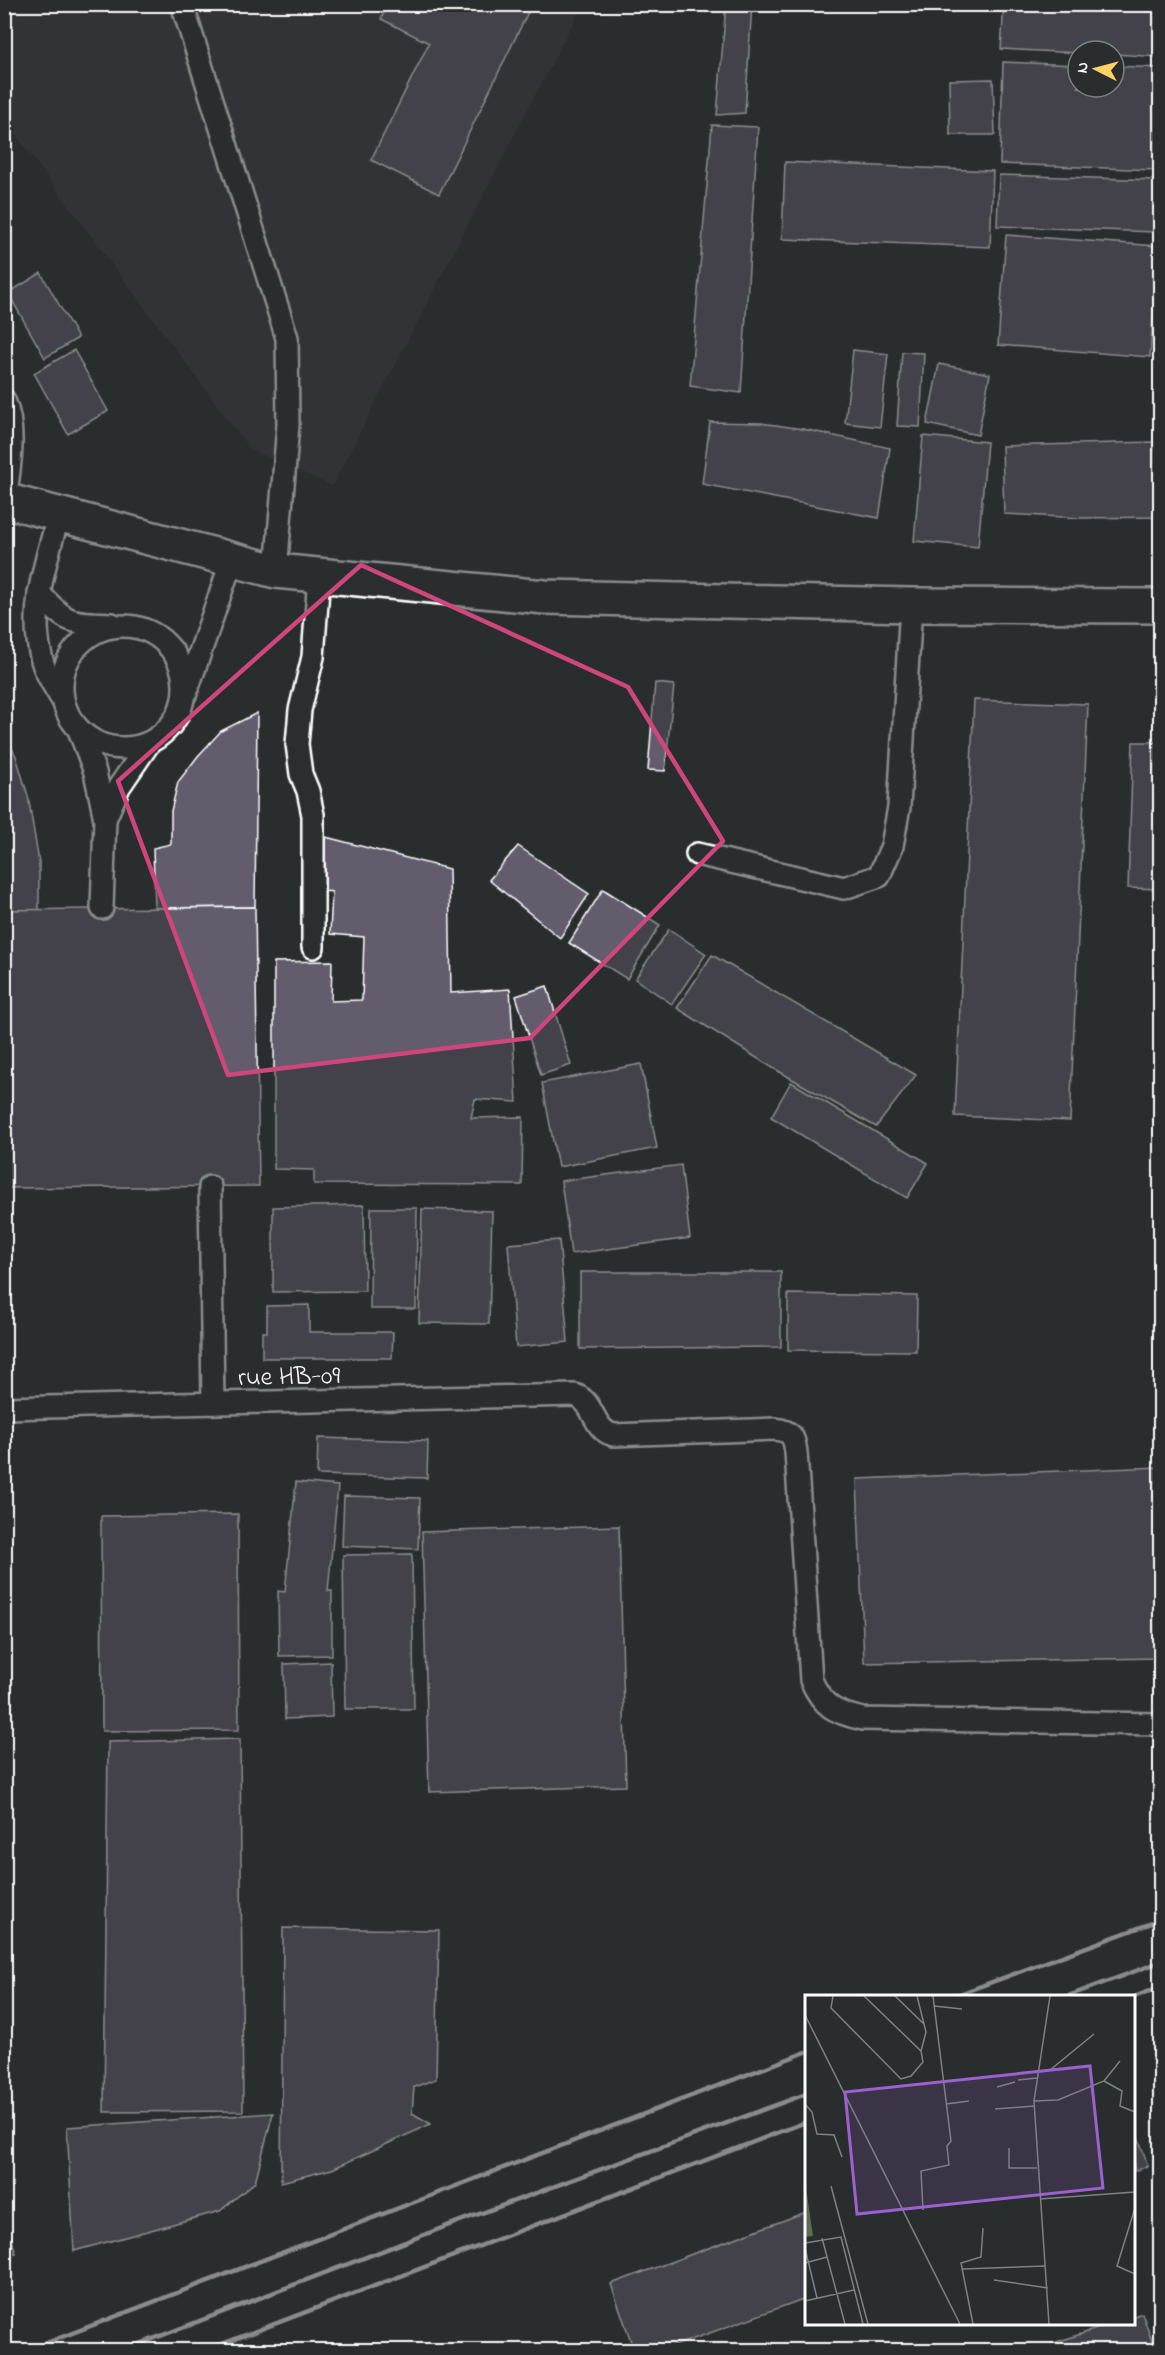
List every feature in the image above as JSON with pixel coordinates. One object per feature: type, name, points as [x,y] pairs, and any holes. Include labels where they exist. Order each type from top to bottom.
[{"type":"street","points":[[5,500],[276,571],[545,597],[1161,606]]},
{"type":"lane","points":[[182,4],[287,338],[288,425],[276,571]]},
{"type":"lane","points":[[4,400],[8,407],[11,450],[5,500]]},
{"type":"lane","points":[[58,514],[39,593],[36,634],[42,663],[79,730],[95,772],[105,819],[102,908]]},
{"type":"lane","points":[[105,819],[119,787],[149,743],[167,730],[181,708],[232,560]]},
{"type":"lane","points":[[313,947],[313,815],[308,791],[301,774],[297,744],[300,710],[313,657],[319,576]]},
{"type":"lane","points":[[39,593],[57,612],[72,622],[119,625],[148,631],[170,646],[184,679],[181,708]]},
{"type":"lane","points":[[697,854],[844,888],[879,876],[892,846],[899,807],[911,604]]},
{"type":"lane","points":[[63,702],[63,674],[72,652],[96,631],[119,625]]},
{"type":"lane","points":[[79,730],[100,745],[123,749],[149,743]]},
{"type":"lane","points":[[210,1187],[213,1403]]},
{"type":"lane","name":"rue HB-09","points":[[4,1408],[575,1395],[582,1397],[587,1403],[601,1430],[613,1435],[787,1430],[794,1437],[811,1680],[818,1696],[829,1707],[845,1715],[863,1719],[1161,1724]]},
{"type":"highlighted area","points":[[361,565],[628,687],[723,841],[530,1038],[228,1075],[118,781]]},
{"type":"shaded area","points":[[5,5],[582,5],[332,486],[250,449],[9,126],[5,115]]},
{"type":"building","points":[[388,4],[532,4],[439,194],[371,160],[429,43],[381,19]]},
{"type":"building","points":[[726,4],[752,4],[745,113],[717,115]]},
{"type":"building","points":[[1004,4],[1160,4],[1160,57],[1126,55],[1126,39],[1066,39],[1066,52],[1001,49]]},
{"type":"building","points":[[1003,62],[1066,65],[1066,99],[1126,99],[1126,67],[1160,68],[1156,170],[1000,164]]},
{"type":"building","points":[[993,79],[995,135],[950,135],[949,80]]},
{"type":"building","points":[[712,125],[758,127],[741,393],[690,386]]},
{"type":"building","points":[[785,162],[993,171],[990,247],[782,239]]},
{"type":"building","points":[[999,175],[1156,180],[1154,232],[997,226]]},
{"type":"building","points":[[1006,235],[1158,246],[1150,357],[998,345]]},
{"type":"building","points":[[41,273],[78,338],[45,358],[8,293]]},
{"type":"building","points":[[74,350],[108,411],[68,434],[34,373]]},
{"type":"building","points":[[853,350],[888,354],[880,427],[845,423]]},
{"type":"building","points":[[902,352],[924,353],[920,427],[897,426]]},
{"type":"building","points":[[939,364],[990,374],[978,435],[927,424]]},
{"type":"building","points":[[710,422],[761,423],[803,429],[890,448],[879,518],[702,484]]},
{"type":"building","points":[[923,436],[987,442],[978,547],[914,541]]},
{"type":"building","points":[[1155,442],[1160,517],[1081,518],[1004,514],[1002,446]]},
{"type":"building","points":[[655,683],[674,685],[665,771],[648,770]]},
{"type":"building","points":[[974,700],[1088,704],[1070,1121],[955,1116]]},
{"type":"building","points":[[257,713],[255,907],[155,908],[153,848],[171,844],[171,811],[178,782],[221,731]]},
{"type":"building","points":[[4,733],[16,756],[28,796],[39,862],[39,910],[4,910]]},
{"type":"building","points":[[1133,742],[1160,742],[1160,889],[1128,888]]},
{"type":"building","points":[[322,836],[449,869],[451,993],[510,989],[517,1102],[475,1099],[471,1118],[523,1117],[522,1185],[314,1184],[314,1170],[274,1169],[274,962],[332,961],[331,1001],[362,1000],[364,937],[330,934],[332,892],[325,891]]},
{"type":"building","points":[[518,846],[589,894],[560,938],[489,880]]},
{"type":"building","points":[[603,889],[660,925],[627,979],[569,943]]},
{"type":"building","points":[[255,907],[259,1186],[4,1188],[4,910]]},
{"type":"building","points":[[669,929],[706,954],[672,1004],[635,979]]},
{"type":"building","points":[[712,955],[916,1075],[876,1127],[773,1068],[677,1008]]},
{"type":"building","points":[[547,986],[571,1065],[541,1075],[516,996]]},
{"type":"building","points":[[641,1064],[657,1148],[558,1167],[542,1083]]},
{"type":"building","points":[[791,1082],[928,1163],[907,1198],[771,1117]]},
{"type":"building","points":[[681,1165],[690,1238],[571,1254],[561,1181]]},
{"type":"building","points":[[364,1205],[365,1291],[273,1292],[273,1207]]},
{"type":"building","points":[[371,1208],[417,1208],[416,1309],[370,1309]]},
{"type":"building","points":[[422,1209],[492,1211],[489,1324],[419,1323]]},
{"type":"building","points":[[559,1240],[568,1342],[516,1347],[508,1244]]},
{"type":"building","points":[[580,1272],[781,1272],[781,1347],[580,1349]]},
{"type":"building","points":[[788,1294],[917,1296],[916,1351],[788,1350]]},
{"type":"building","points":[[309,1305],[309,1332],[393,1332],[392,1358],[262,1358],[262,1332],[267,1332],[267,1306]]},
{"type":"building","points":[[318,1438],[428,1441],[427,1478],[317,1475]]},
{"type":"building","points":[[1160,1467],[1160,1658],[864,1663],[857,1479]]},
{"type":"building","points":[[296,1482],[338,1486],[328,1591],[332,1591],[332,1655],[279,1656],[278,1591],[285,1592]]},
{"type":"building","points":[[344,1496],[420,1498],[418,1549],[342,1546]]},
{"type":"building","points":[[238,1514],[239,1730],[102,1731],[101,1516]]},
{"type":"building","points":[[619,1526],[626,1786],[429,1792],[422,1532]]},
{"type":"building","points":[[412,1554],[414,1709],[345,1709],[343,1555]]},
{"type":"building","points":[[331,1662],[332,1717],[285,1719],[284,1664]]},
{"type":"building","points":[[240,1739],[243,2111],[104,2112],[108,1742]]},
{"type":"building","points":[[283,1928],[439,1930],[436,2079],[414,2087],[412,2113],[431,2124],[332,2169],[281,2182]]},
{"type":"building","points":[[273,2113],[255,2182],[220,2211],[74,2251],[67,2127]]},
{"type":"building","points":[[1135,2128],[1148,2166],[1135,2171]]},
{"type":"building","points":[[805,2212],[805,2298],[663,2350],[634,2350],[611,2284]]},
{"type":"building","points":[[4,2215],[16,2253],[4,2257]]},
{"type":"building","points":[[1142,2313],[1155,2350],[1032,2350],[1109,2325],[1135,2325],[1135,2316]]},
{"type":"railway","points":[[957,1995],[1160,1920]]},
{"type":"railway","points":[[1071,1995],[1160,1962]]},
{"type":"railway","points":[[1135,1997],[1160,1987]]},
{"type":"railway","points":[[28,2350],[805,2052]]},
{"type":"railway","points":[[124,2350],[460,2221],[805,2094]]},
{"type":"railway","points":[[206,2350],[805,2122]]}]
